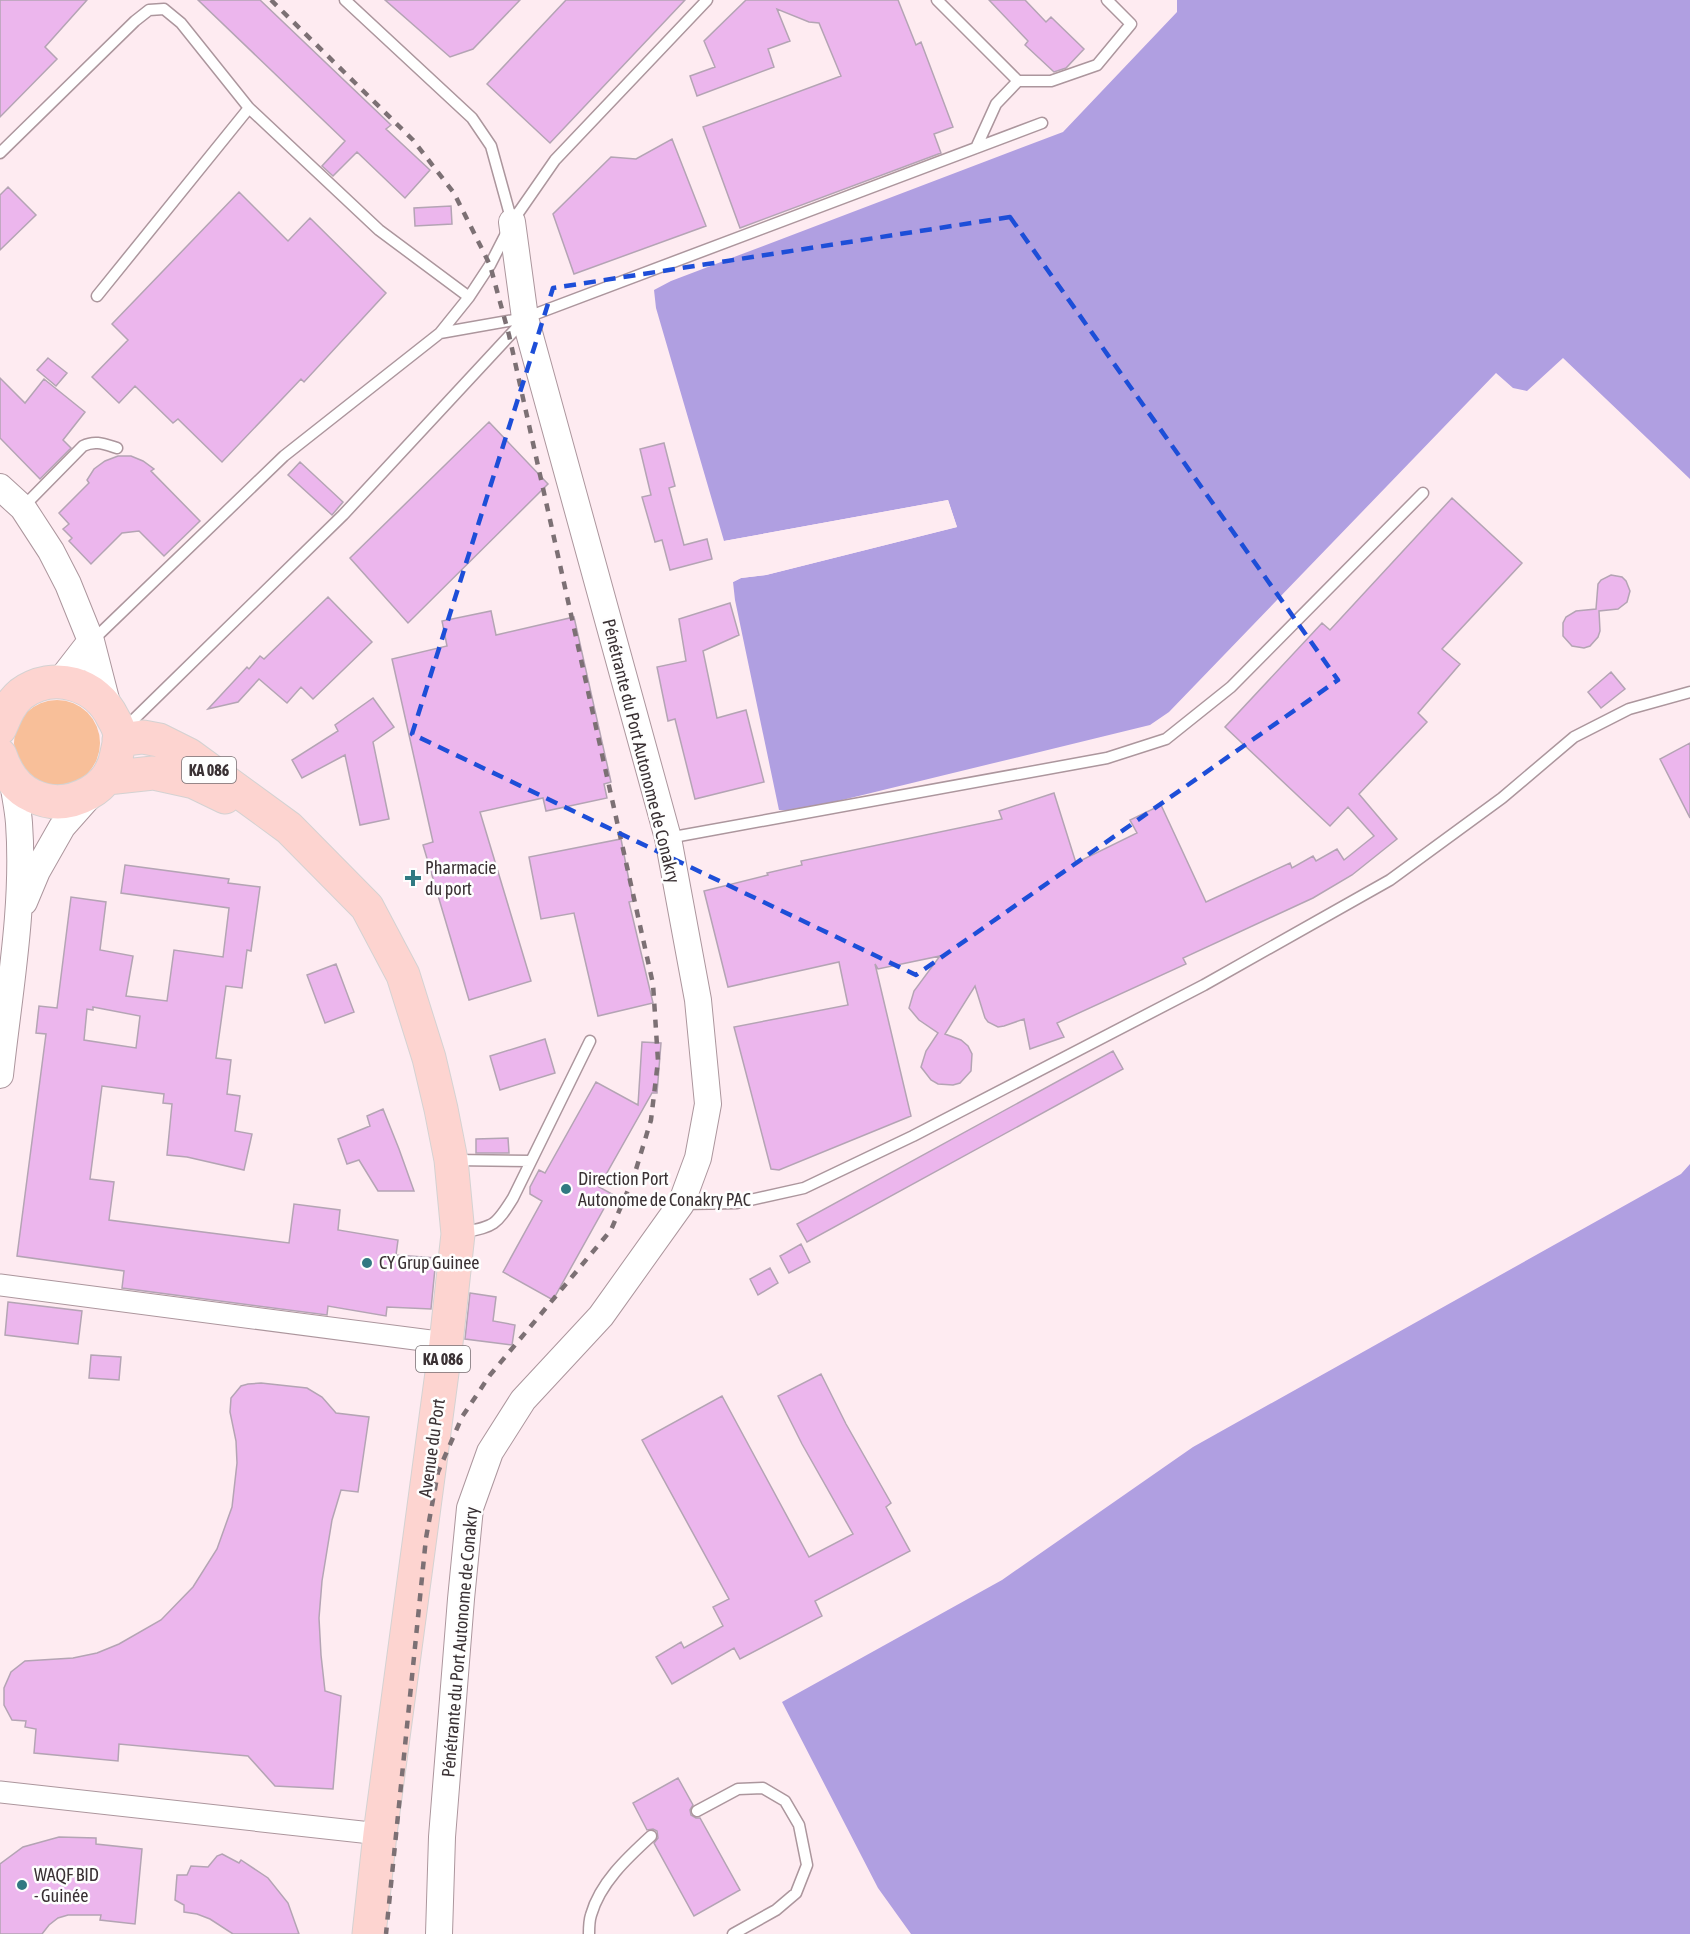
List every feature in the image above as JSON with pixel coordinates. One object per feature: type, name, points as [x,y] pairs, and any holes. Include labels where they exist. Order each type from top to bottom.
[{"type":"main road","points":[[0,728],[10,699],[40,684],[60,681],[79,685],[95,694],[116,727],[116,761],[101,784]]},
{"type":"main road","name":"Avenue du Port","points":[[116,727],[159,740],[189,755],[289,828],[367,907],[403,975],[429,1058],[441,1109],[451,1160],[458,1234],[446,1343],[380,1834],[369,1934]]},
{"type":"main road","name":"Avenue du Port","points":[[4,768],[26,793],[41,800],[60,803],[78,799],[101,784],[153,772],[194,782],[289,828]]},
{"type":"street","name":"Pénétrante du Port Autonome de Conakry","points":[[439,1934],[442,1837],[460,1599],[470,1508],[490,1452],[523,1400],[601,1316],[681,1204],[698,1158],[708,1104],[698,1000],[668,838],[525,318],[512,222]]},
{"type":"street","points":[[0,487],[23,508],[51,551],[68,584],[92,641],[116,727]]},
{"type":"street","points":[[60,681],[92,641]]},
{"type":"street","points":[[0,1075],[5,987],[17,919],[20,860],[19,821],[4,768]]},
{"type":"street","points":[[17,919],[37,871],[62,827],[101,784]]},
{"type":"street","points":[[0,1286],[446,1343]]},
{"type":"street","points":[[0,1792],[380,1834]]},
{"type":"lane","points":[[345,0],[472,118],[491,146],[512,222]]},
{"type":"lane","points":[[92,641],[284,456],[440,333],[469,297],[490,265],[512,222],[555,159],[706,0]]},
{"type":"lane","points":[[937,0],[1018,81],[1051,81],[1097,65],[1131,24],[1107,0]]},
{"type":"lane","points":[[0,153],[135,21],[149,10],[164,9],[181,23],[249,108],[379,230],[469,297]]},
{"type":"lane","points":[[976,148],[996,104],[1018,81]]},
{"type":"lane","points":[[97,296],[249,108]]},
{"type":"lane","points":[[440,333],[525,318],[1042,123]]},
{"type":"lane","points":[[116,727],[343,515],[525,318]]},
{"type":"lane","points":[[23,508],[83,446],[100,442],[117,448]]},
{"type":"lane","points":[[668,838],[1107,758],[1166,739],[1231,687],[1423,493]]},
{"type":"lane","points":[[681,1204],[737,1203],[804,1188],[913,1136],[1204,985],[1390,880],[1502,798],[1574,737],[1629,709],[1690,692]]},
{"type":"lane","points":[[458,1234],[486,1228],[499,1220],[590,1041]]},
{"type":"lane","points":[[451,1160],[531,1161]]},
{"type":"lane","points":[[697,1811],[738,1789],[764,1788],[785,1800],[799,1826],[807,1865],[796,1893],[776,1910],[733,1934]]},
{"type":"lane","points":[[589,1934],[591,1915],[603,1889],[624,1861],[651,1836]]},
{"type":"highlighted area","points":[[1010,217],[1338,680],[916,975],[412,734],[553,288]]},
{"type":"shaded area","points":[[1177,0],[1690,0],[1690,479],[1563,358],[1527,391],[1513,388],[1496,373],[1169,712],[1150,725],[797,811],[779,810],[733,582],[741,578],[766,575],[957,527],[948,500],[724,541],[656,308],[654,290],[671,281],[1063,132],[1177,12]]},
{"type":"shaded area","points":[[49,700],[65,700],[88,712],[97,726],[100,743],[97,760],[88,774],[65,786],[49,786],[33,779],[21,767],[14,751],[14,735],[21,719],[33,707]]},
{"type":"shaded area","points":[[1690,1164],[1690,1934],[911,1934],[878,1888],[782,1702],[1002,1580],[1193,1447],[1681,1174]]},
{"type":"pier","points":[[948,500],[957,527],[766,575],[741,578],[733,582],[733,579],[740,576],[766,572],[953,525],[946,503],[725,544],[724,541]]},
{"type":"building","points":[[0,0],[87,0],[45,47],[57,59],[0,117]]},
{"type":"building","points":[[198,0],[260,0],[391,125],[386,129],[430,170],[405,198],[357,152],[333,176],[322,166],[345,141]]},
{"type":"building","points":[[385,0],[520,0],[473,49],[450,57]]},
{"type":"building","points":[[566,0],[685,0],[550,143],[487,84]]},
{"type":"building","points":[[746,0],[898,0],[916,45],[921,42],[953,127],[934,134],[941,153],[740,228],[703,127],[841,76],[819,23],[809,22],[777,9],[790,41],[768,49],[774,67],[697,96],[690,76],[715,67],[704,41]]},
{"type":"building","points":[[989,0],[1025,0],[1046,22],[1051,17],[1084,49],[1066,68],[1054,72],[1025,45],[1028,41]]},
{"type":"building","points":[[672,139],[706,226],[574,274],[553,214],[611,157],[636,159]]},
{"type":"building","points":[[8,187],[36,215],[0,250],[0,195]]},
{"type":"building","points":[[239,192],[288,241],[310,218],[386,293],[304,382],[301,379],[222,462],[178,419],[173,423],[135,386],[119,403],[92,377],[128,340],[112,324]]},
{"type":"building","points":[[451,206],[452,224],[415,226],[414,208]]},
{"type":"building","points":[[48,358],[67,373],[56,386],[37,370]]},
{"type":"building","points":[[0,378],[25,403],[44,379],[85,412],[63,440],[71,448],[40,479],[0,438]]},
{"type":"building","points":[[489,422],[548,484],[408,623],[350,558]]},
{"type":"building","points":[[664,443],[675,486],[669,488],[684,545],[707,539],[712,559],[670,570],[662,540],[655,542],[642,497],[651,495],[640,449]]},
{"type":"building","points":[[118,456],[131,456],[154,469],[151,471],[200,521],[164,556],[139,531],[122,533],[91,564],[69,541],[72,538],[63,529],[69,524],[59,513],[89,483],[87,480],[94,469]]},
{"type":"building","points":[[300,462],[343,502],[332,515],[288,475]]},
{"type":"building","points":[[1452,498],[1522,563],[1442,649],[1460,664],[1418,713],[1427,722],[1359,794],[1397,839],[1352,875],[1313,898],[1183,958],[1186,964],[1057,1023],[1064,1037],[1030,1049],[1024,1019],[998,1027],[988,1022],[975,986],[945,1034],[961,1040],[972,1054],[971,1071],[960,1083],[953,1085],[938,1084],[931,1080],[921,1067],[926,1051],[938,1033],[919,1020],[909,1008],[914,991],[940,956],[878,969],[875,964],[911,1116],[779,1170],[771,1169],[734,1027],[848,1005],[839,962],[728,987],[704,891],[802,865],[801,861],[1002,819],[999,811],[1054,793],[1076,863],[1137,833],[1130,820],[1161,805],[1206,902],[1290,863],[1292,868],[1313,856],[1316,861],[1337,849],[1344,860],[1374,836],[1348,807],[1330,826],[1225,727],[1322,623],[1330,630]]},
{"type":"building","points":[[1611,575],[1622,577],[1626,581],[1630,591],[1627,602],[1618,609],[1599,611],[1600,631],[1590,646],[1584,648],[1572,646],[1563,636],[1563,623],[1566,617],[1576,611],[1596,609],[1598,584]]},
{"type":"building","points":[[328,597],[372,642],[313,699],[301,687],[287,703],[259,679],[238,702],[208,709],[247,667],[249,669],[260,656],[264,659]]},
{"type":"building","points":[[730,603],[739,635],[703,651],[717,718],[746,710],[764,782],[695,799],[675,719],[668,721],[657,667],[686,661],[679,619]]},
{"type":"building","points":[[491,611],[496,635],[574,617],[611,782],[604,784],[607,798],[546,811],[543,798],[480,812],[531,981],[469,1000],[423,845],[433,842],[392,659],[447,646],[442,621]]},
{"type":"building","points":[[1611,672],[1625,689],[1601,708],[1588,692]]},
{"type":"building","points":[[373,698],[394,727],[373,742],[389,819],[360,825],[345,755],[302,778],[292,760],[338,731],[335,725]]},
{"type":"building","points":[[1690,743],[1690,818],[1660,759]]},
{"type":"building","points":[[621,839],[633,901],[629,902],[653,1003],[598,1016],[574,913],[541,919],[529,857]]},
{"type":"building","points":[[125,865],[229,879],[228,883],[260,887],[251,951],[247,950],[242,988],[226,986],[216,1058],[231,1060],[227,1094],[240,1096],[235,1131],[252,1134],[244,1170],[187,1157],[167,1155],[172,1104],[163,1103],[164,1094],[102,1086],[90,1179],[114,1182],[109,1220],[289,1243],[294,1204],[340,1210],[338,1230],[398,1240],[396,1255],[436,1258],[431,1309],[387,1307],[386,1316],[328,1306],[327,1315],[122,1288],[124,1271],[17,1256],[46,1034],[36,1033],[39,1006],[57,1008],[71,897],[106,902],[100,950],[133,956],[126,996],[167,1001],[174,950],[223,957],[229,908],[121,893]],"holes":[[[93,1007],[140,1016],[136,1048],[84,1040],[87,1009],[93,1010]]]},
{"type":"building","points":[[336,964],[354,1012],[325,1023],[307,975]]},
{"type":"building","points":[[545,1039],[555,1073],[500,1090],[490,1056]]},
{"type":"building","name":"Direction Port Autonome de Conakry PAC","points":[[642,1042],[661,1043],[657,1093],[652,1093],[599,1187],[612,1194],[553,1300],[503,1272],[542,1201],[530,1194],[530,1187],[539,1170],[545,1173],[596,1082],[638,1105]]},
{"type":"building","points":[[1113,1051],[1123,1069],[807,1242],[797,1224]]},
{"type":"building","points":[[383,1109],[414,1191],[378,1191],[359,1160],[347,1164],[338,1139],[370,1126],[367,1116]]},
{"type":"building","points":[[508,1138],[509,1153],[476,1153],[476,1139]]},
{"type":"building","points":[[801,1244],[810,1262],[789,1273],[780,1256]]},
{"type":"building","points":[[770,1268],[778,1283],[758,1295],[750,1279]]},
{"type":"building","points":[[470,1293],[496,1297],[493,1321],[515,1325],[512,1345],[465,1339]]},
{"type":"building","points":[[8,1302],[82,1311],[78,1344],[5,1335]]},
{"type":"building","points":[[91,1355],[121,1357],[119,1380],[89,1378]]},
{"type":"building","points":[[821,1374],[846,1424],[891,1503],[886,1507],[910,1551],[815,1601],[822,1616],[740,1659],[734,1648],[672,1684],[656,1657],[681,1642],[684,1648],[723,1626],[713,1607],[729,1599],[642,1440],[722,1396],[809,1557],[853,1534],[802,1444],[778,1396]]},
{"type":"building","points":[[261,1383],[307,1388],[322,1397],[336,1413],[369,1417],[358,1492],[341,1490],[332,1520],[322,1581],[319,1618],[325,1691],[341,1696],[333,1789],[275,1786],[248,1756],[119,1744],[118,1761],[34,1753],[36,1729],[25,1727],[26,1721],[12,1720],[4,1705],[4,1688],[11,1672],[25,1661],[73,1658],[97,1653],[119,1644],[161,1620],[193,1587],[217,1549],[232,1507],[237,1463],[236,1441],[230,1412],[231,1398],[241,1386]]},
{"type":"building","points":[[678,1778],[693,1805],[690,1810],[691,1815],[700,1818],[740,1890],[694,1916],[654,1843],[658,1838],[657,1831],[647,1830],[633,1803]]},
{"type":"building","points":[[59,1837],[96,1838],[96,1844],[142,1849],[135,1924],[100,1920],[101,1915],[68,1915],[58,1918],[42,1934],[0,1934],[0,1864],[23,1847]]},
{"type":"building","points":[[222,1854],[239,1863],[241,1860],[268,1878],[288,1903],[299,1934],[233,1934],[210,1919],[184,1912],[184,1905],[175,1900],[177,1875],[187,1875],[191,1866],[208,1867],[217,1856]]},
{"type":"railway","points":[[271,0],[413,140],[454,193],[490,265],[509,335],[653,984],[658,1061],[651,1120],[634,1176],[611,1230],[490,1375],[462,1417],[438,1472],[426,1538],[386,1934]]},
{"type":"place","name":"Pharmacie du port","points":[[413,878]]},
{"type":"place","name":"Direction Port Autonome de Conakry PAC","points":[[566,1189]]},
{"type":"place","name":"CY Grup Guinee","points":[[367,1263]]},
{"type":"place","name":"WAQF BID - Guinée","points":[[22,1885]]}]
